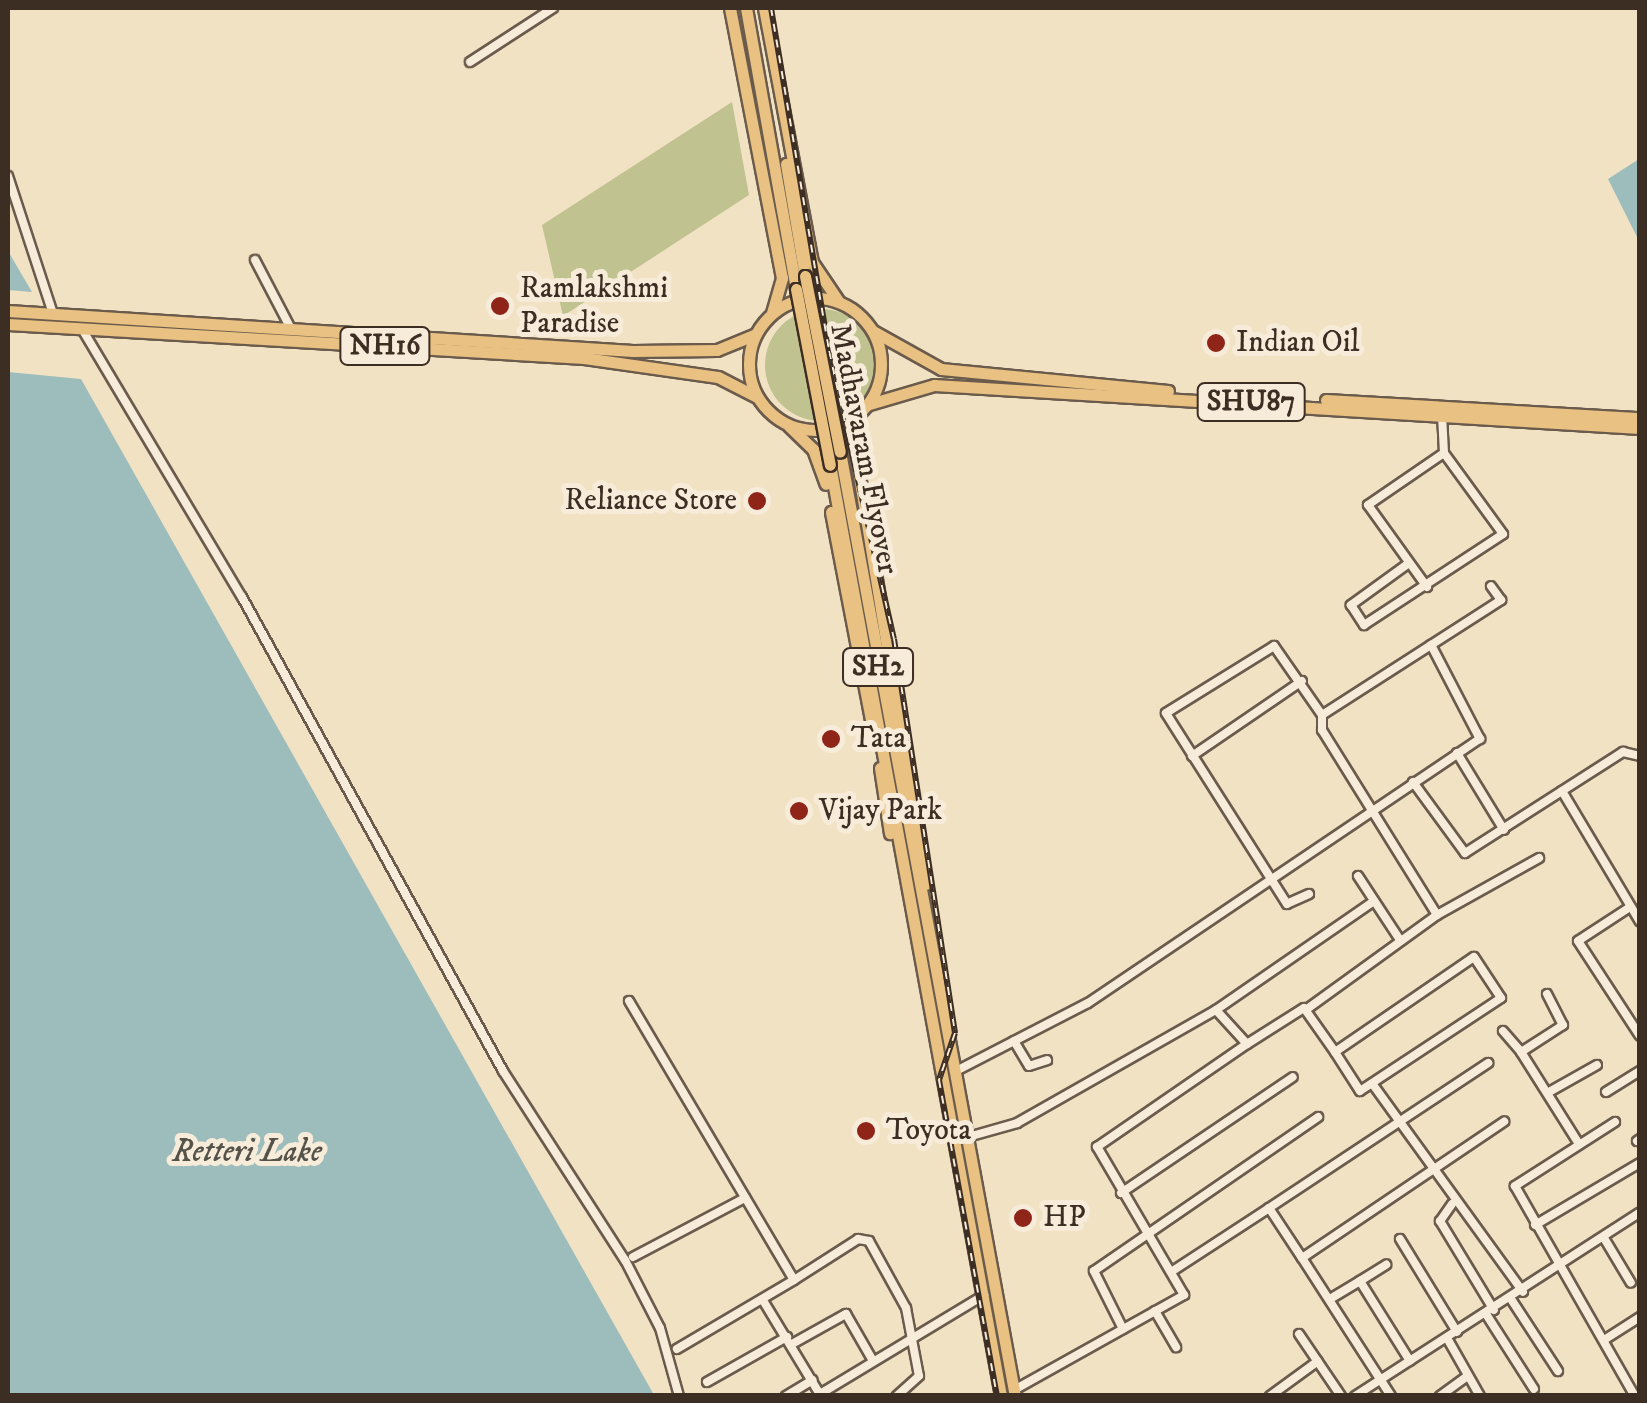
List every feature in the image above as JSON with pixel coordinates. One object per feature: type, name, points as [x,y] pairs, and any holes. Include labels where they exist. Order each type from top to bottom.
[{"type":"main road","points":[[730,8],[782,278],[772,314],[756,334],[749,355],[757,398],[789,426],[823,471],[910,884]]},
{"type":"main road","name":"Madhavaram Flyover","points":[[746,8],[910,884],[922,898]]},
{"type":"main road","points":[[761,8],[812,262],[839,302]]},
{"type":"main road","name":"Madhavaram Flyover","points":[[761,8],[910,884]]},
{"type":"main road","points":[[772,314],[804,298],[839,302]]},
{"type":"main road","name":"SHU87","points":[[839,302],[873,331],[928,363],[1181,392],[1640,418]]},
{"type":"main road","name":"NH16","points":[[8,311],[634,350],[717,350],[756,334]]},
{"type":"main road","name":"NH16","points":[[8,324],[602,360],[718,377],[757,398]]},
{"type":"main road","points":[[866,405],[881,370],[873,331]]},
{"type":"main road","points":[[924,386],[928,363]]},
{"type":"main road","name":"SHU87","points":[[850,420],[866,405],[924,386],[1640,428]]},
{"type":"main road","points":[[789,426],[850,420],[922,898]]},
{"type":"main road","name":"SH2","points":[[910,884],[984,1296],[1010,1394]]},
{"type":"main road","name":"SH2","points":[[922,898],[968,1137],[1010,1394]]},
{"type":"street","points":[[470,62],[552,8]]},
{"type":"street","points":[[8,176],[54,314]]},
{"type":"street","points":[[255,260],[290,327]]},
{"type":"street","points":[[82,328],[319,738],[503,1071],[625,1260],[660,1328],[679,1396]]},
{"type":"street","points":[[1409,563],[1353,601],[1363,624],[1427,587],[1504,534],[1444,453],[1442,416]]},
{"type":"street","points":[[1427,587],[1368,505],[1444,453]]},
{"type":"street","points":[[1322,715],[1500,600],[1491,586]]},
{"type":"street","points":[[956,1071],[1014,1042],[1270,881],[1457,754],[1482,730],[1432,645]]},
{"type":"street","points":[[1310,894],[1290,906],[1270,881],[1167,711],[1274,646],[1302,681],[1322,715],[1322,730],[1437,915]]},
{"type":"street","points":[[1192,756],[1302,681]]},
{"type":"street","points":[[1413,782],[1460,851],[1504,830],[1623,752],[1640,756]]},
{"type":"street","points":[[1457,754],[1504,830]]},
{"type":"street","points":[[1562,792],[1640,922]]},
{"type":"street","points":[[1010,1394],[1184,1295],[1097,1146],[1247,1044],[1307,1009],[1437,915],[1538,858]]},
{"type":"street","points":[[1358,876],[1400,940]]},
{"type":"street","points":[[968,1137],[1017,1123],[1216,1010],[1374,901]]},
{"type":"street","points":[[1630,907],[1578,941],[1640,1036]]},
{"type":"street","points":[[1307,1009],[1360,1091],[1374,1086],[1501,998],[1482,957],[1335,1052]]},
{"type":"street","points":[[1521,1052],[1563,1025],[1546,994]]},
{"type":"street","points":[[629,1001],[794,1280]]},
{"type":"street","points":[[1216,1010],[1247,1044]]},
{"type":"street","points":[[1503,1031],[1549,1092],[1580,1144]]},
{"type":"street","points":[[1014,1042],[1029,1066],[1047,1060]]},
{"type":"street","points":[[1171,1272],[1488,1064]]},
{"type":"street","points":[[1549,1092],[1597,1064]]},
{"type":"street","points":[[1606,1092],[1640,1070]]},
{"type":"street","points":[[1121,1193],[1294,1077]]},
{"type":"street","points":[[1374,1086],[1452,1204]]},
{"type":"street","points":[[1122,1329],[1094,1271],[1318,1117]]},
{"type":"street","points":[[1302,1258],[1504,1122]]},
{"type":"street","points":[[1615,1122],[1515,1186],[1635,1396]]},
{"type":"street","points":[[1535,1226],[1640,1163]]},
{"type":"street","points":[[633,1258],[745,1198]]},
{"type":"street","points":[[1452,1204],[1466,1203],[1523,1292]]},
{"type":"street","points":[[1452,1204],[1440,1221],[1534,1389]]},
{"type":"street","points":[[1269,1208],[1391,1396]]},
{"type":"street","points":[[1356,1396],[1560,1269],[1639,1212]]},
{"type":"street","points":[[677,1349],[764,1302],[864,1237],[899,1288],[912,1338],[918,1382],[897,1396]]},
{"type":"street","points":[[1604,1238],[1631,1282]]},
{"type":"street","points":[[1400,1239],[1457,1332]]},
{"type":"street","points":[[1330,1298],[1386,1265]]},
{"type":"street","points":[[1360,1281],[1410,1361]]},
{"type":"street","points":[[764,1302],[821,1395],[984,1296]]},
{"type":"street","points":[[1512,1299],[1558,1371]]},
{"type":"street","points":[[1155,1310],[1176,1346]]},
{"type":"street","points":[[707,1382],[846,1314],[874,1361]]},
{"type":"street","points":[[1604,1340],[1640,1316]]},
{"type":"street","points":[[1299,1334],[1340,1396]]},
{"type":"street","points":[[1447,1338],[1480,1396]]},
{"type":"street","points":[[1270,1396],[1318,1361]]},
{"type":"street","points":[[1440,1396],[1468,1376]]},
{"type":"street","points":[[786,1396],[813,1380]]},
{"type":"green space","points":[[732,102],[749,195],[563,316],[542,225]]},
{"type":"green space","points":[[821,309],[842,313],[860,326],[873,344],[877,365],[873,386],[860,404],[842,417],[821,421],[800,417],[782,404],[769,386],[765,365],[769,344],[782,326],[800,313]]},
{"type":"water","points":[[1639,159],[1639,241],[1608,179]]},
{"type":"water","points":[[8,251],[32,292],[8,290]]},
{"type":"water","name":"Retteri Lake","points":[[8,372],[81,379],[654,1395],[8,1395]]},
{"type":"railway","points":[[771,8],[829,351],[894,639],[955,1033],[939,1080],[997,1396]]},
{"type":"place","name":"Ramlakshmi Paradise","points":[[500,306]]},
{"type":"place","name":"Indian Oil","points":[[1216,343]]},
{"type":"place","name":"Reliance Store","points":[[757,501]]},
{"type":"place","name":"Tata","points":[[831,739]]},
{"type":"place","name":"Vijay Park","points":[[799,811]]},
{"type":"place","name":"Toyota","points":[[866,1131]]},
{"type":"place","name":"HP","points":[[1023,1218]]}]
